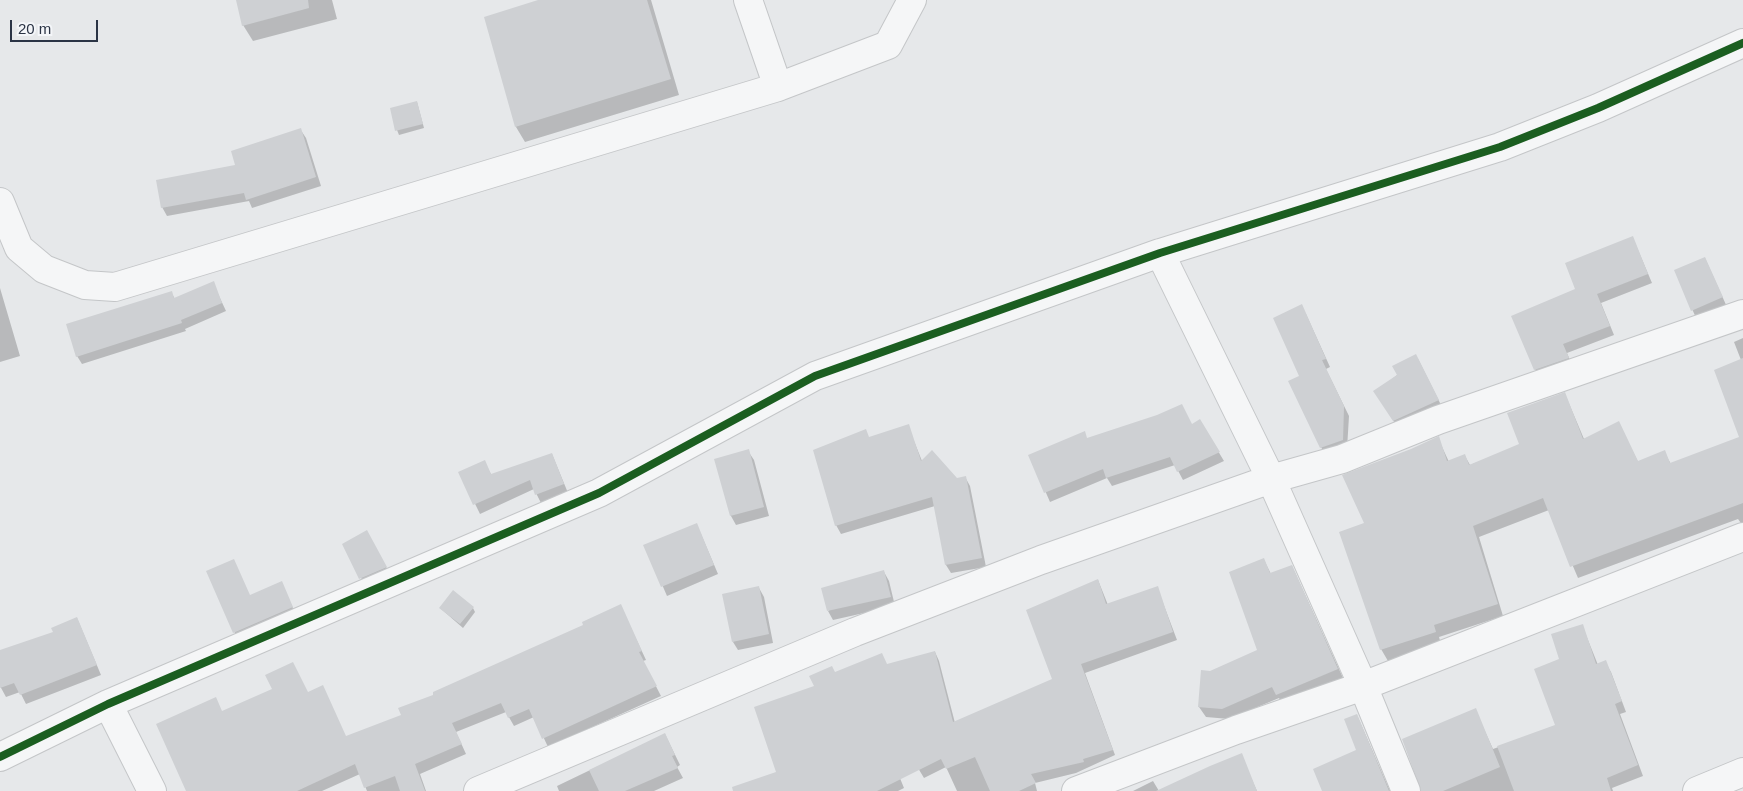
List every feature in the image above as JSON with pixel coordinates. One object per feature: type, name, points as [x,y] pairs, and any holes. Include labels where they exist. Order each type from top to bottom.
[{"type":"street","points":[[748,0],[778,87]]},
{"type":"street","points":[[0,202],[19,248],[44,269],[85,285],[115,287],[778,87],[888,45],[912,0]]},
{"type":"street","points":[[0,756],[108,704],[599,493],[815,376],[1160,253],[1500,147],[1598,108],[1743,43]]},
{"type":"street","points":[[1160,253],[1271,479],[1363,686],[1406,791]]},
{"type":"street","points":[[478,791],[855,632],[1041,560],[1271,479],[1342,459],[1438,420],[1743,314]]},
{"type":"street","points":[[1076,791],[1236,730],[1363,686],[1743,537]]},
{"type":"street","points":[[108,704],[152,791]]},
{"type":"street","points":[[1697,791],[1743,772]]},
{"type":"building","points":[[236,0],[308,0],[309,8],[242,26]]},
{"type":"building","points":[[538,0],[647,0],[671,79],[515,127],[484,17]]},
{"type":"building","points":[[417,101],[423,124],[395,131],[390,108]]},
{"type":"building","points":[[301,128],[316,177],[246,200],[244,193],[161,208],[156,180],[235,165],[231,151]]},
{"type":"building","points":[[1633,236],[1648,274],[1597,294],[1610,326],[1563,344],[1569,358],[1534,370],[1511,316],[1575,289],[1565,263]]},
{"type":"building","points":[[1705,257],[1723,297],[1691,311],[1674,270]]},
{"type":"building","points":[[214,281],[222,303],[181,320],[182,323],[76,357],[66,324],[172,291],[174,298]]},
{"type":"building","points":[[1302,304],[1326,359],[1322,360],[1344,406],[1343,440],[1320,448],[1288,381],[1299,376],[1273,318]]},
{"type":"building","points":[[1416,354],[1439,400],[1393,421],[1373,391],[1397,375],[1392,366]]},
{"type":"building","points":[[1743,358],[1743,503],[1570,567],[1543,498],[1473,526],[1498,604],[1434,625],[1436,632],[1380,650],[1339,532],[1364,523],[1342,475],[1411,449],[1439,436],[1447,461],[1465,454],[1469,465],[1519,444],[1507,413],[1565,392],[1583,439],[1619,421],[1638,461],[1665,450],[1670,463],[1739,437],[1714,370]]},
{"type":"building","points":[[1182,404],[1192,424],[1200,419],[1220,452],[1177,472],[1170,457],[1106,478],[1103,469],[1044,493],[1028,455],[1085,431],[1087,438],[1157,415]]},
{"type":"building","points":[[909,424],[921,461],[932,450],[957,478],[966,476],[982,558],[945,565],[932,497],[835,526],[813,450],[866,429],[869,437]]},
{"type":"building","points":[[749,449],[764,507],[730,516],[714,459]]},
{"type":"building","points":[[552,453],[564,484],[535,495],[530,480],[473,505],[458,472],[485,460],[491,474]]},
{"type":"building","points":[[697,523],[714,565],[661,587],[643,545]]},
{"type":"building","points":[[367,530],[387,567],[359,579],[342,544]]},
{"type":"building","points":[[1264,558],[1270,573],[1292,565],[1338,669],[1276,695],[1272,687],[1222,709],[1198,707],[1201,670],[1210,671],[1257,650],[1229,572]]},
{"type":"building","points":[[234,559],[250,595],[282,581],[293,607],[233,633],[206,571]]},
{"type":"building","points":[[884,570],[891,597],[827,611],[821,588]]},
{"type":"building","points":[[1098,579],[1106,604],[1158,586],[1173,632],[1081,664],[1113,750],[1083,759],[1084,762],[1031,774],[1036,783],[1019,791],[990,791],[975,757],[946,769],[941,759],[877,791],[733,791],[732,787],[776,772],[754,707],[814,686],[809,676],[832,666],[835,672],[882,653],[887,664],[935,651],[953,722],[1052,679],[1026,610]]},
{"type":"building","points":[[759,586],[769,634],[732,642],[722,594]]},
{"type":"building","points":[[453,590],[474,607],[460,624],[439,608]]},
{"type":"building","points":[[621,604],[642,651],[639,652],[657,686],[542,739],[529,709],[508,718],[501,703],[452,723],[462,744],[415,764],[425,791],[400,791],[395,776],[364,788],[355,764],[297,791],[186,791],[156,724],[216,697],[222,711],[272,689],[265,675],[293,662],[308,692],[323,685],[346,736],[401,715],[398,708],[433,695],[433,692],[583,625],[582,622]]},
{"type":"building","points":[[77,617],[97,665],[20,695],[14,683],[0,688],[0,650],[53,632],[51,628]]},
{"type":"building","points":[[1583,624],[1596,664],[1606,660],[1622,701],[1615,704],[1638,765],[1607,778],[1611,791],[1514,791],[1497,746],[1555,725],[1534,669],[1559,659],[1551,634]]},
{"type":"building","points":[[1476,708],[1500,767],[1443,791],[1421,791],[1402,739]]},
{"type":"building","points":[[1357,714],[1389,791],[1322,791],[1313,769],[1356,750],[1344,719]]},
{"type":"building","points":[[665,733],[675,755],[672,756],[678,768],[625,791],[599,791],[589,770]]},
{"type":"building","points":[[1242,753],[1257,791],[1156,791],[1210,766]]},
{"type":"cycle path","points":[[0,757],[108,704],[599,493],[815,376],[1160,253],[1500,147],[1598,108],[1743,43]]}]
